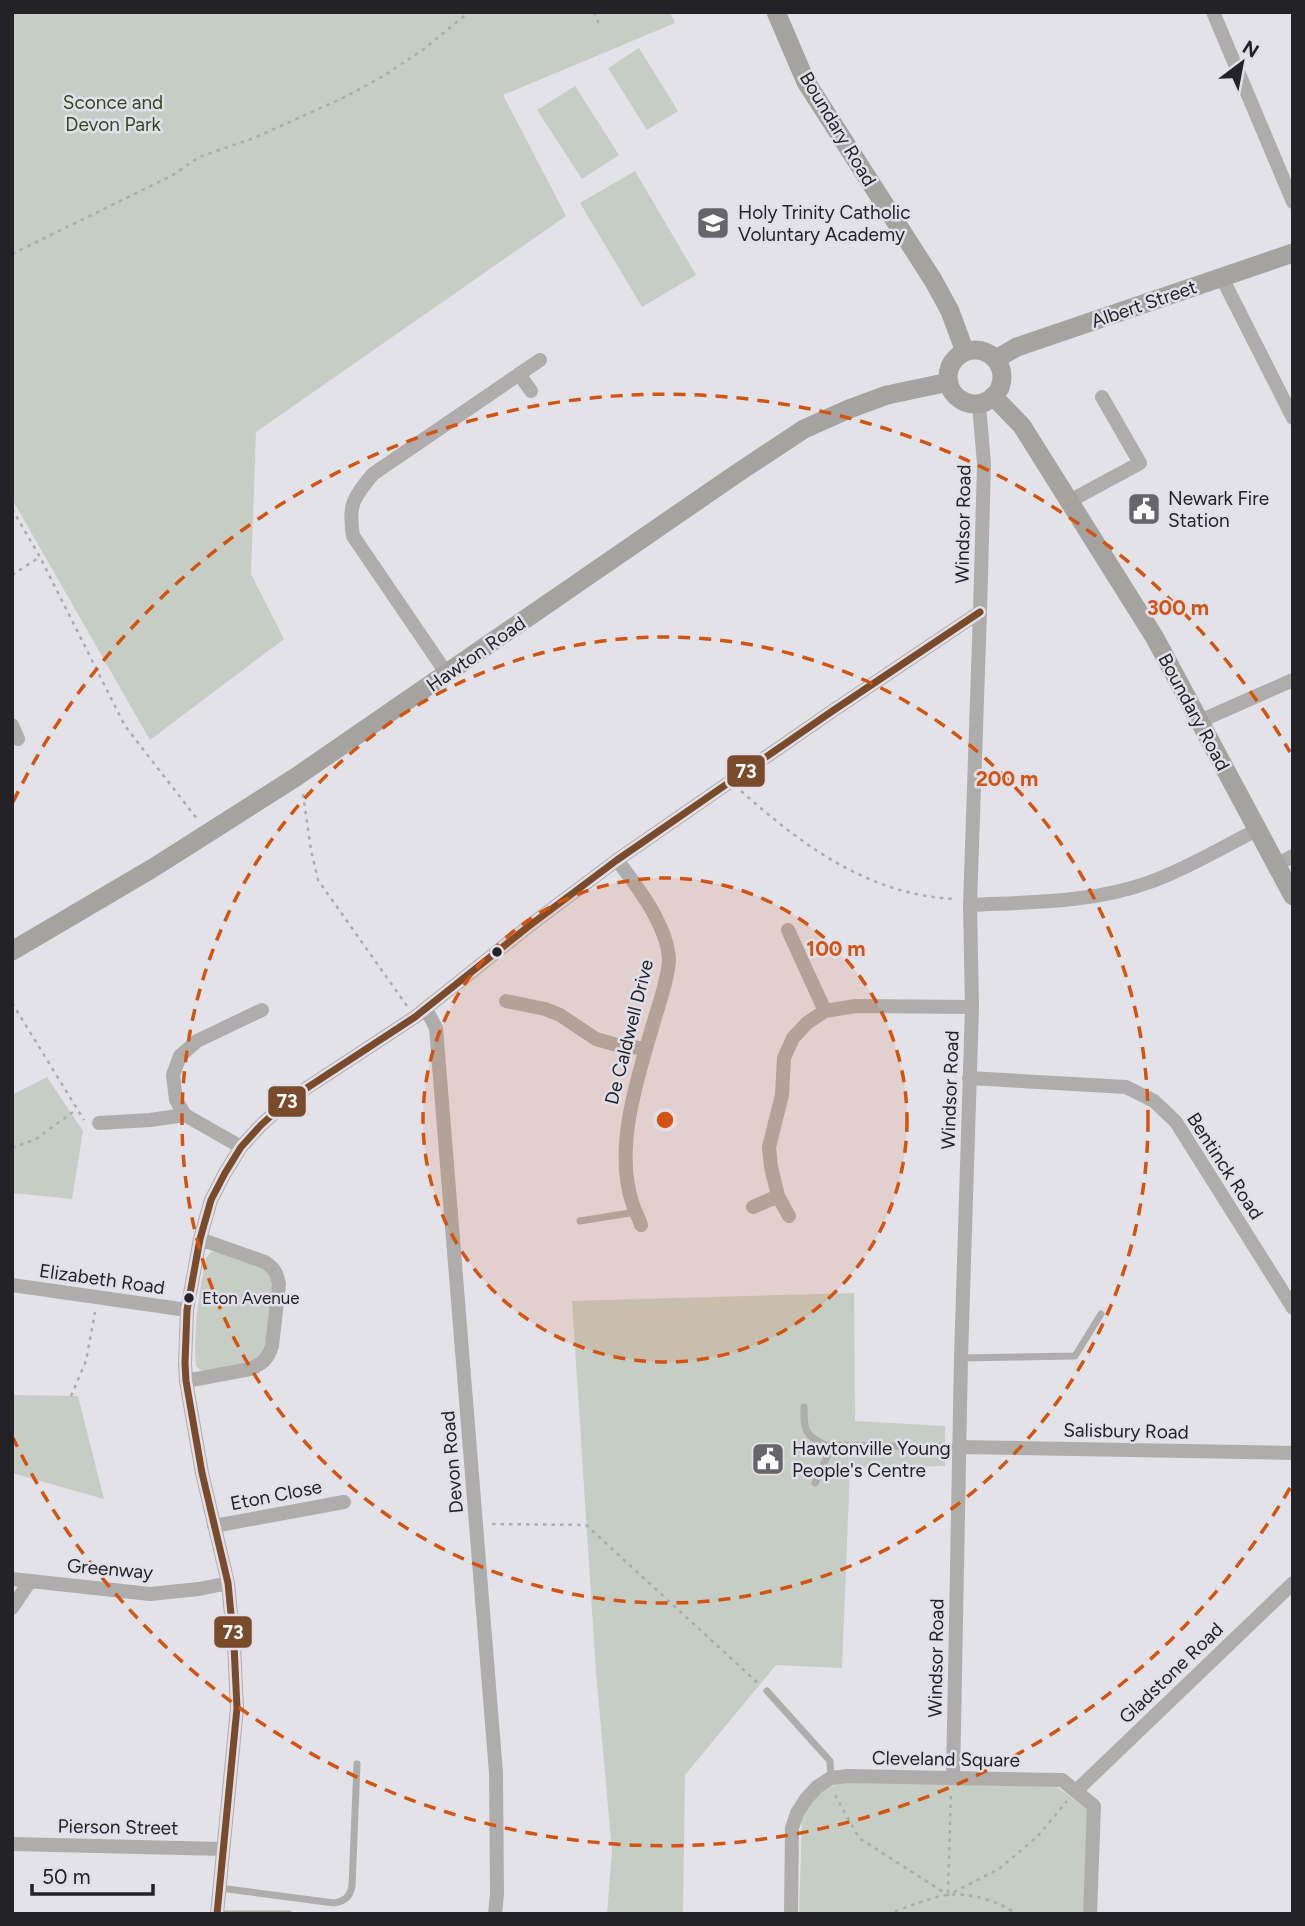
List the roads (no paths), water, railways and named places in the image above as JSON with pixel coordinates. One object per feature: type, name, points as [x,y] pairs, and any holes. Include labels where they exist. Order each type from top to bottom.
[{"type":"street","name":"Boundary Road","points":[[776,12],[806,82],[933,280],[950,311],[965,352]]},
{"type":"street","points":[[1213,12],[1293,202]]},
{"type":"street","name":"Albert Street","points":[[996,359],[1017,347],[1293,253]]},
{"type":"street","points":[[1222,278],[1293,418]]},
{"type":"street","points":[[976,349],[986,351],[996,359],[1001,369],[999,388],[986,400],[969,404],[952,392],[949,382],[951,369],[956,359],[965,352],[976,349]]},
{"type":"street","points":[[447,674],[353,536],[350,516],[356,494],[373,474],[540,360]]},
{"type":"street","points":[[519,374],[531,391]]},
{"type":"street","name":"Hawton Road","points":[[12,951],[208,834],[296,777],[804,429],[887,395],[949,382]]},
{"type":"street","points":[[1068,502],[1140,463],[1102,397]]},
{"type":"street","name":"Boundary Road","points":[[986,400],[1022,426],[1068,502],[1111,565],[1155,638],[1257,830],[1284,861],[1293,896]]},
{"type":"street","name":"Windsor Road","points":[[953,1778],[961,1358],[972,1007],[970,902],[986,400]]},
{"type":"street","points":[[219,1914],[219,1888],[237,1708],[234,1645],[228,1583],[202,1474],[186,1381],[185,1352],[187,1310],[200,1239],[211,1200],[241,1147],[290,1099],[420,1013],[617,860],[981,611]]},
{"type":"street","points":[[1199,721],[1293,680]]},
{"type":"street","points":[[12,725],[18,739]]},
{"type":"street","points":[[970,902],[1051,902],[1114,893],[1151,882],[1257,830]]},
{"type":"street","name":"De Caldwell Drive","points":[[617,860],[648,904],[662,932],[669,959],[663,993],[627,1123],[628,1181],[632,1204],[639,1219]]},
{"type":"street","points":[[788,930],[825,1012]]},
{"type":"street","points":[[506,1001],[560,1015],[596,1039],[646,1049]]},
{"type":"street","points":[[789,1216],[778,1196],[769,1147],[782,1096],[784,1058],[793,1038],[807,1023],[825,1012],[856,1006],[972,1007]]},
{"type":"street","points":[[241,1147],[185,1115],[176,1100],[173,1075],[180,1056],[197,1041],[262,1010]]},
{"type":"street","name":"Devon Road","points":[[420,1013],[436,1028],[496,1773],[495,1914]]},
{"type":"street","name":"Bentinck Road","points":[[969,1078],[1126,1087],[1154,1101],[1176,1122],[1293,1308]]},
{"type":"street","points":[[99,1123],[185,1115]]},
{"type":"street","points":[[753,1207],[778,1196]]},
{"type":"street","points":[[186,1381],[250,1369],[266,1360],[272,1346],[279,1284],[273,1268],[265,1262],[200,1239]]},
{"type":"street","name":"Elizabeth Road","points":[[12,1285],[187,1310]]},
{"type":"street","name":"Salisbury Road","points":[[959,1447],[1293,1454]]},
{"type":"street","name":"Eton Close","points":[[214,1526],[344,1502]]},
{"type":"street","name":"Greenway","points":[[12,1578],[150,1594],[228,1583]]},
{"type":"street","points":[[12,1608],[30,1581]]},
{"type":"street","name":"Gladstone Road","points":[[1076,1791],[1293,1583]]},
{"type":"street","name":"Cleveland Square","points":[[831,1779],[848,1776],[1062,1780],[1076,1791]]},
{"type":"street","points":[[791,1914],[792,1828],[806,1799],[817,1787],[831,1779]]},
{"type":"street","points":[[1076,1791],[1094,1806],[1090,1914]]},
{"type":"street","name":"Pierson Street","points":[[12,1844],[223,1849]]},
{"type":"lane","points":[[579,1222],[639,1219]]},
{"type":"lane","points":[[961,1358],[1075,1356],[1101,1314]]},
{"type":"lane","points":[[804,1407],[804,1427],[811,1438],[825,1444],[959,1447]]},
{"type":"lane","points":[[815,1483],[833,1444]]},
{"type":"lane","points":[[767,1691],[830,1761],[831,1779]]},
{"type":"lane","points":[[219,1888],[334,1903],[346,1899],[351,1894],[352,1886],[357,1764]]},
{"type":"lane","points":[[219,1914],[289,1914]]},
{"type":"place","name":"Holy Trinity Catholic Voluntary Academy","points":[[713,223]]},
{"type":"place","name":"Newark Fire Station","points":[[1144,509]]},
{"type":"place","name":"Eton Avenue","points":[[189,1298]]},
{"type":"place","name":"Hawtonville Young People's Centre","points":[[768,1459]]},
{"type":"park label","name":"Sconce and Devon Park","points":[[113,113]]}]
